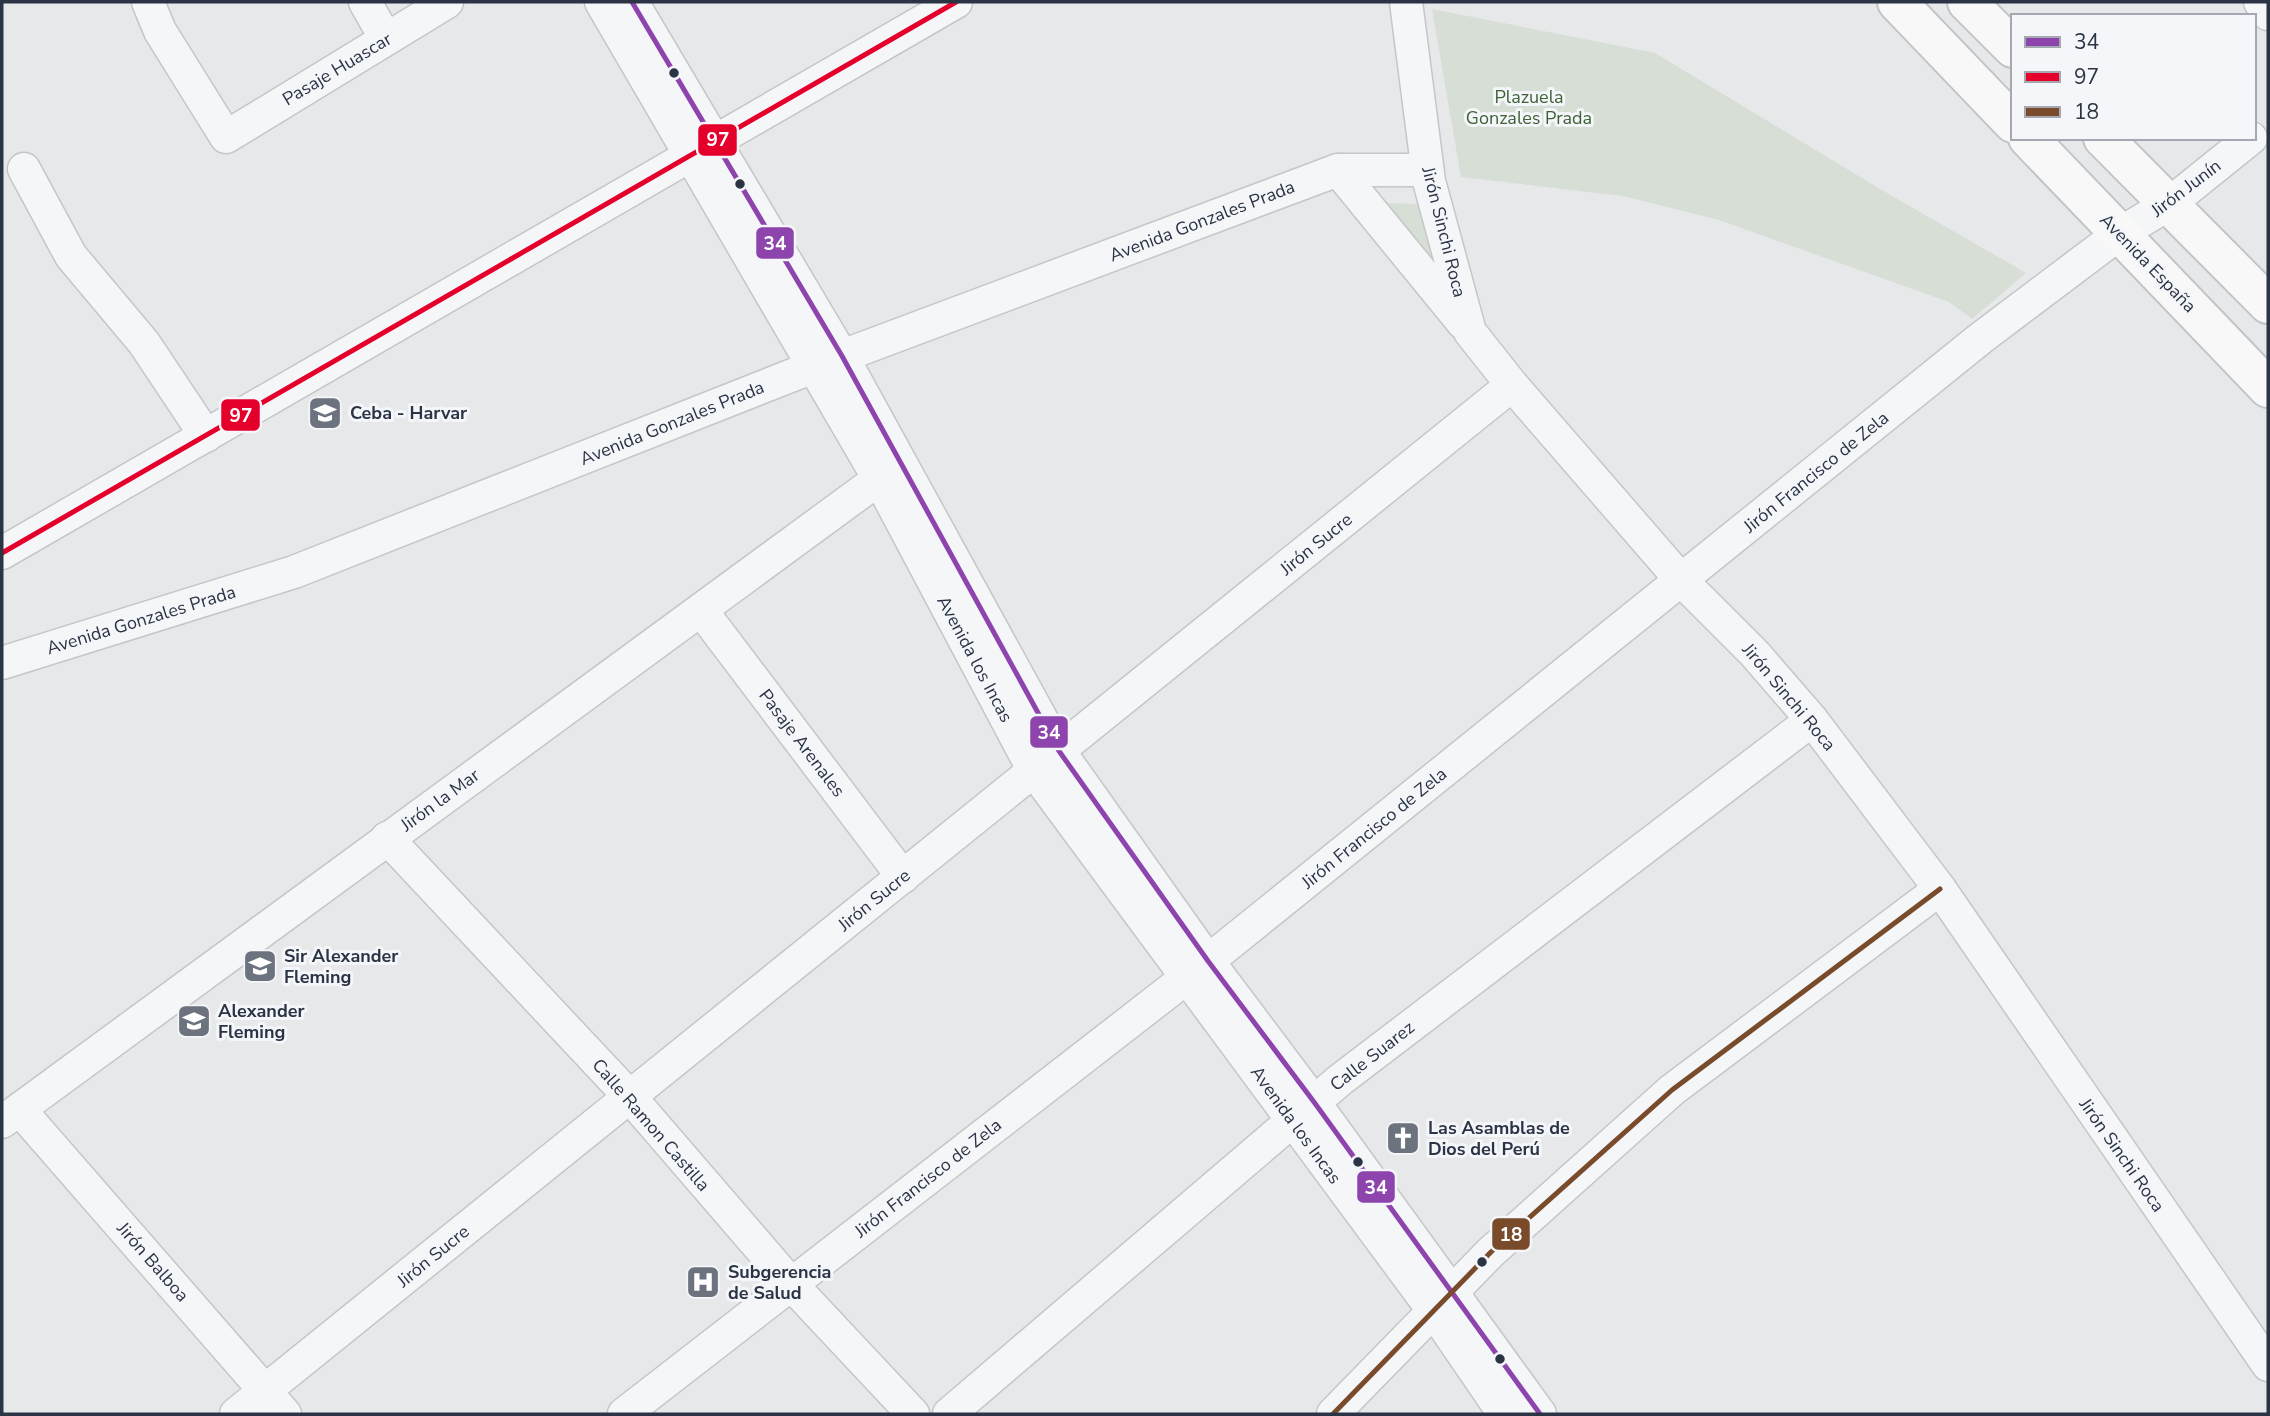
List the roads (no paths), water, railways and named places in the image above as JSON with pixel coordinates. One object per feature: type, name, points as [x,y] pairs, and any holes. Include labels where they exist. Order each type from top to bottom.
[{"type":"main road","points":[[1897,2],[2011,121]]},
{"type":"main road","points":[[1967,2],[2011,46]]},
{"type":"main road","name":"Avenida España","points":[[2030,140],[2268,388]]},
{"type":"main road","points":[[2105,140],[2268,304]]},
{"type":"street","name":"Pasaje Huascar","points":[[148,2],[160,31],[226,137],[447,2]]},
{"type":"street","points":[[365,2],[386,39]]},
{"type":"street","name":"Avenida los Incas","points":[[601,2],[842,356],[1059,751],[1198,969]]},
{"type":"street","name":"Avenida los Incas","points":[[632,2],[813,367],[879,480],[1034,771],[1198,969],[1443,1301],[1540,1414]]},
{"type":"street","points":[[2,554],[956,2]]},
{"type":"street","name":"Jirón Sinchi Roca","points":[[1406,2],[1427,170],[1470,332],[1512,386],[1682,581],[1755,654],[1812,720],[1940,889],[2268,1365]]},
{"type":"street","points":[[2260,2],[2268,14]]},
{"type":"street","name":"Jirón Junín","points":[[2119,234],[2169,204],[2249,140]]},
{"type":"street","points":[[24,169],[71,256],[144,343],[206,436]]},
{"type":"street","points":[[1338,170],[1470,332]]},
{"type":"street","name":"Avenida Gonzales Prada","points":[[2,663],[294,572],[813,367],[1338,170],[1427,170]]},
{"type":"street","name":"Jirón Francisco de Zela","points":[[624,1414],[1198,969],[1981,338],[2119,234]]},
{"type":"street","name":"Jirón Sucre","points":[[236,1414],[275,1403],[630,1097],[1512,386]]},
{"type":"street","name":"Jirón la Mar","points":[[11,1116],[879,480]]},
{"type":"street","name":"Pasaje Arenales","points":[[701,610],[903,877]]},
{"type":"street","name":"Calle Suarez","points":[[949,1414],[1304,1112],[1812,720]]},
{"type":"street","name":"Calle Ramon Castilla","points":[[387,838],[630,1097],[792,1284],[913,1414]]},
{"type":"street","points":[[1333,1414],[1491,1252],[1672,1090],[1940,889]]},
{"type":"street","name":"Jirón Balboa","points":[[11,1116],[275,1403]]},
{"type":"street","name":"Avenida los Incas","points":[[1443,1301],[1504,1414]]},
{"type":"place","name":"Ceba - Harvar","points":[[325,413]]},
{"type":"place","name":"Sir Alexander Fleming","points":[[260,966]]},
{"type":"place","name":"Alexander Fleming","points":[[194,1021]]},
{"type":"place","name":"Las Asamblas de Dios del Perú","points":[[1403,1138]]},
{"type":"place","name":"Subgerencia de Salud","points":[[703,1282]]},
{"type":"park label","name":"Plazuela Gonzales Prada","points":[[1529,107]]}]
